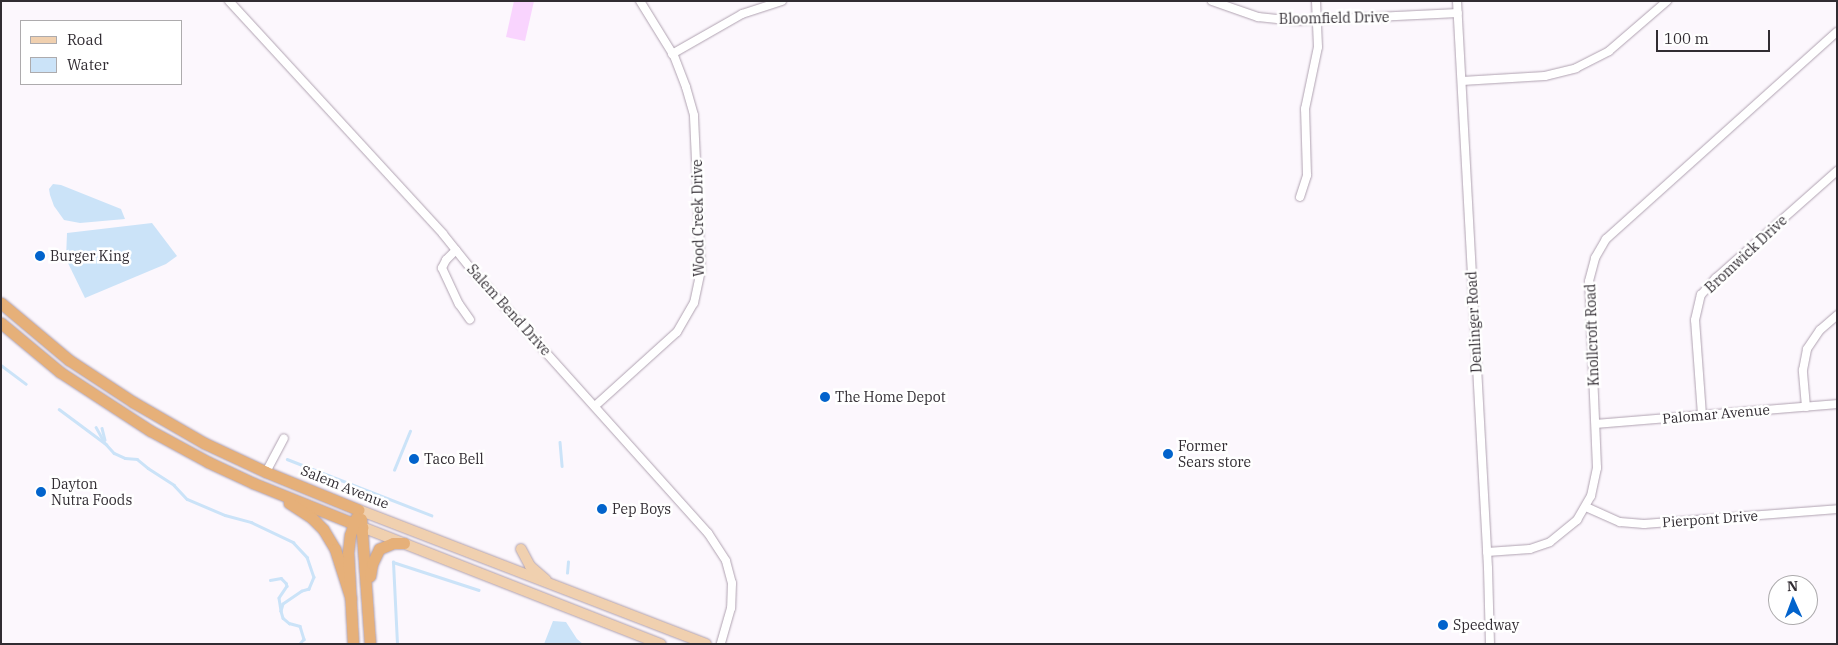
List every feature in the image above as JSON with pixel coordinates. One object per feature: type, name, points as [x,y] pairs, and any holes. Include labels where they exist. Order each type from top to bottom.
[{"type":"highway","name":"Salem Avenue","points":[[1,303],[69,360],[204,443],[266,472],[360,510]]},
{"type":"highway","points":[[1,316],[20,327],[54,356],[69,360]]},
{"type":"highway","points":[[1,323],[60,372],[152,431],[208,462],[253,483],[358,525]]},
{"type":"highway","points":[[60,372],[74,374],[110,396],[162,418]]},
{"type":"highway","points":[[253,483],[295,506],[312,518],[323,529],[335,548],[351,600]]},
{"type":"highway","points":[[353,644],[348,553],[358,525],[360,510]]},
{"type":"highway","points":[[358,525],[367,593],[370,644]]},
{"type":"highway","points":[[367,593],[372,564],[379,549],[393,543],[404,543]]},
{"type":"main road","name":"Salem Avenue","points":[[360,510],[706,644]]},
{"type":"main road","points":[[358,525],[661,644]]},
{"type":"main road","points":[[521,549],[530,566],[550,584]]},
{"type":"street","name":"Salem Bend Drive","points":[[229,1],[456,250],[636,453],[677,496],[719,547],[730,572],[732,594],[721,644]]},
{"type":"street","name":"Wood Creek Drive","points":[[596,406],[677,332],[690,313],[698,289],[701,271],[696,127],[686,87],[672,54],[640,1]]},
{"type":"street","points":[[672,54],[742,14],[782,1]]},
{"type":"street","name":"Bloomfield Drive","points":[[1212,1],[1258,17],[1281,20],[1318,21],[1458,13]]},
{"type":"street","points":[[1300,197],[1307,175],[1305,109],[1317,58],[1318,21],[1316,1]]},
{"type":"street","name":"Denlinger Road","points":[[1457,1],[1487,552],[1490,644]]},
{"type":"street","points":[[1462,81],[1545,76],[1576,68],[1595,60],[1622,42],[1667,1]]},
{"type":"street","name":"Knollcroft Road","points":[[1487,552],[1530,549],[1550,542],[1569,528],[1586,507],[1597,474],[1589,292],[1591,269],[1600,248],[1614,230],[1837,32]]},
{"type":"street","name":"Bromwick Drive","points":[[1702,415],[1694,320],[1702,295],[1716,278],[1837,171]]},
{"type":"street","points":[[456,250],[446,260],[442,268],[458,304],[470,320]]},
{"type":"street","points":[[1806,407],[1803,370],[1807,349],[1820,330],[1837,315]]},
{"type":"street","name":"Palomar Avenue","points":[[1596,424],[1837,404]]},
{"type":"street","points":[[266,472],[284,438]]},
{"type":"street","name":"Pierpont Drive","points":[[1586,507],[1620,522],[1644,524],[1837,509]]},
{"type":"shaded area","points":[[514,1],[534,1],[525,41],[506,37]]},
{"type":"water","points":[[53,184],[61,185],[121,209],[125,219],[80,223],[64,220],[54,206],[50,195],[49,189]]},
{"type":"water","points":[[152,223],[177,256],[166,264],[85,298],[66,259],[67,233]]},
{"type":"water","points":[[553,621],[566,622],[577,639],[583,644],[544,644]]},
{"type":"waterway","points":[[1,365],[26,384]]},
{"type":"waterway","points":[[59,409],[106,444],[114,453],[125,458],[137,459],[174,485],[187,499],[225,515],[251,522],[293,542],[307,557],[314,577],[309,589],[302,591],[283,604],[281,611],[283,618],[289,623],[300,626],[304,639],[300,644]]},
{"type":"waterway","points":[[96,427],[105,443]]},
{"type":"waterway","points":[[102,428],[105,440]]},
{"type":"waterway","points":[[394,470],[410,431]]},
{"type":"waterway","points":[[560,442],[562,466]]},
{"type":"waterway","points":[[287,459],[431,515]]},
{"type":"waterway","points":[[397,644],[393,562],[479,590]]},
{"type":"waterway","points":[[567,573],[568,562]]},
{"type":"waterway","points":[[270,580],[281,578],[286,583],[287,586],[279,598],[281,611]]},
{"type":"place","name":"Burger King","points":[[40,256]]},
{"type":"place","name":"The Home Depot","points":[[825,397]]},
{"type":"place","name":"Former Sears store","points":[[1168,454]]},
{"type":"place","name":"Taco Bell","points":[[414,459]]},
{"type":"place","name":"Dayton Nutra Foods","points":[[41,492]]},
{"type":"place","name":"Pep Boys","points":[[602,509]]},
{"type":"place","name":"Speedway","points":[[1443,625]]}]
